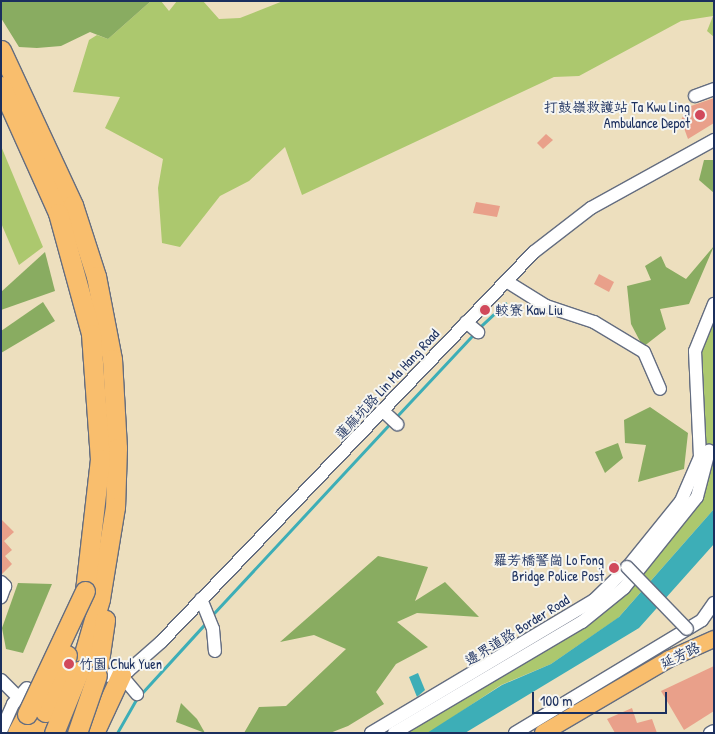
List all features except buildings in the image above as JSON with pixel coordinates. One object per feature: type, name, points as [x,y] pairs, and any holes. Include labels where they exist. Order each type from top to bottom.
[{"type":"highway","points":[[1,50],[63,179],[102,301],[117,428],[99,667],[77,733]]},
{"type":"highway","points":[[1,86],[58,213],[91,334],[100,459],[84,591],[63,665],[36,733]]},
{"type":"highway","points":[[54,733],[88,644],[109,554]]},
{"type":"highway","points":[[17,733],[84,591]]},
{"type":"highway","points":[[94,733],[113,676]]},
{"type":"main road","name":"延芳路","points":[[543,733],[669,659],[714,639]]},
{"type":"street","points":[[695,96],[714,89]]},
{"type":"street","name":"蓮麻坑路 Lin Ma Hang Road","points":[[113,676],[147,656],[506,281],[576,218],[714,140]]},
{"type":"street","points":[[506,281],[546,306],[594,322],[644,352],[660,389]]},
{"type":"street","name":"邊界道路 Border Road","points":[[371,733],[572,614],[627,568],[681,501],[695,476],[702,439],[696,345],[714,304]]},
{"type":"street","points":[[394,733],[582,622],[624,588],[683,516],[702,485],[710,450],[702,353],[714,319]]},
{"type":"street","points":[[466,322],[478,332]]},
{"type":"street","points":[[382,410],[397,424]]},
{"type":"street","points":[[627,568],[688,629]]},
{"type":"street","points":[[1,582],[5,586],[1,597]]},
{"type":"street","points":[[201,599],[213,629],[215,651]]},
{"type":"street","points":[[515,733],[702,620],[714,602]]},
{"type":"street","points":[[113,676],[137,694]]},
{"type":"street","points":[[1,680],[18,697]]},
{"type":"street","points":[[1,731],[18,697],[27,688]]},
{"type":"green space","points":[[1,1],[151,1],[108,39],[90,32],[61,46],[37,48],[19,47],[1,18]]},
{"type":"green space","points":[[151,1],[161,1],[169,11],[177,1],[203,1],[219,19],[240,18],[283,1],[714,1],[714,37],[707,31],[713,16],[681,21],[579,76],[554,77],[302,195],[285,147],[249,181],[220,196],[180,247],[162,243],[158,188],[163,159],[105,128],[120,97],[73,92],[89,40],[97,35],[108,39]]},
{"type":"green space","points":[[1,146],[43,247],[19,265],[1,223]]},
{"type":"green space","points":[[704,160],[714,160],[714,193],[699,180]]},
{"type":"green space","points":[[714,246],[689,304],[660,309],[666,329],[643,347],[631,324],[627,286],[651,280],[645,266],[661,256],[666,267],[686,279]]},
{"type":"green space","points":[[45,252],[55,291],[1,310],[1,292]]},
{"type":"green space","points":[[43,302],[55,321],[1,353],[1,331]]},
{"type":"green space","points":[[714,314],[714,509],[618,618],[551,664],[501,685],[429,733],[377,733],[579,618],[695,491],[700,344]]},
{"type":"green space","points":[[650,407],[688,433],[684,469],[638,482],[646,445],[625,443],[624,420]]},
{"type":"green space","points":[[618,443],[623,458],[605,473],[595,452]]},
{"type":"green space","points":[[378,556],[428,567],[415,601],[445,582],[479,617],[417,613],[397,622],[428,647],[396,664],[376,692],[384,704],[348,726],[330,733],[244,733],[259,707],[286,706],[346,649],[314,635],[280,642]]},
{"type":"green space","points":[[18,583],[52,584],[23,653],[6,649],[2,628]]},
{"type":"green space","points":[[181,703],[197,719],[205,733],[176,722]]},
{"type":"water","points":[[714,509],[714,544],[639,628],[465,733],[427,733],[502,685],[551,664],[619,617]]},
{"type":"water","points":[[418,673],[425,690],[417,697],[409,677]]},
{"type":"waterway","points":[[481,326],[505,304]]},
{"type":"waterway","points":[[398,415],[472,336]]},
{"type":"waterway","points":[[214,613],[388,426]]},
{"type":"waterway","points":[[141,694],[204,625]]},
{"type":"waterway","points":[[117,733],[137,698]]},
{"type":"place","name":"打鼓嶺救護站 Ta Kwu Ling Ambulance Depot","points":[[700,115]]},
{"type":"place","name":"較寮 Kaw Liu","points":[[485,310]]},
{"type":"place","name":"羅芳橋警崗 Lo Fong Bridge Police Post","points":[[614,568]]},
{"type":"place","name":"竹園 Chuk Yuen","points":[[69,664]]}]
